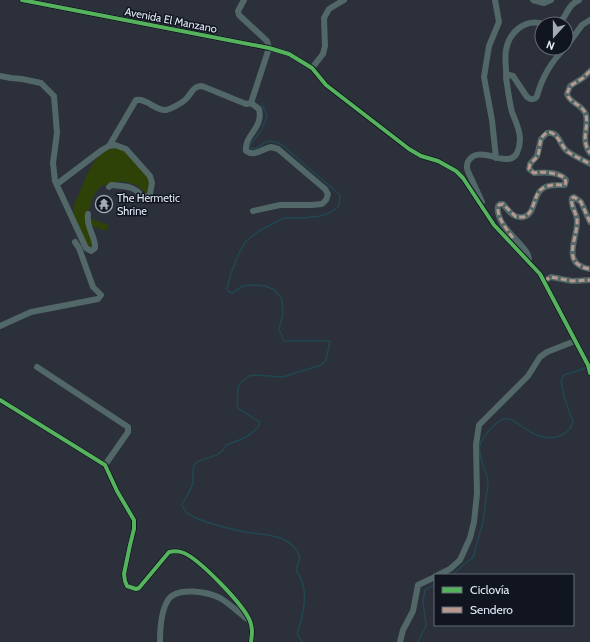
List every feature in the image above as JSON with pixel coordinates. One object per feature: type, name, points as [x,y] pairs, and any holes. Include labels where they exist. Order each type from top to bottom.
[{"type":"street","name":"Avenida El Manzano","points":[[22,0],[268,48],[289,54],[312,68],[326,85],[409,149],[421,156],[438,161],[456,171],[463,178],[484,211]]},
{"type":"street","points":[[244,0],[238,11],[239,15],[267,41],[268,48],[251,103]]},
{"type":"street","points":[[312,68],[323,54],[325,46],[324,18],[329,9],[344,0]]},
{"type":"street","points":[[495,0],[499,22],[489,46],[484,77],[492,120],[496,158]]},
{"type":"street","points":[[533,0],[544,3],[551,0]]},
{"type":"street","points":[[565,16],[570,6],[574,2],[580,0]]},
{"type":"street","points":[[574,36],[582,25],[590,20]]},
{"type":"street","points":[[534,22],[526,24],[512,34],[506,51],[506,78],[512,112],[519,129],[520,137],[518,151],[513,157],[505,159],[481,154],[476,155],[469,161],[467,169],[478,192],[484,211],[494,225],[529,262],[544,281],[575,341],[588,359],[590,373]]},
{"type":"street","points":[[506,78],[509,75],[513,76],[527,97],[530,99],[535,98],[547,72],[558,56]]},
{"type":"street","points":[[590,71],[583,78],[570,86],[567,94],[570,100],[580,106],[585,113],[585,140],[586,147],[590,153]]},
{"type":"street","points":[[0,76],[42,83],[54,96],[57,133],[53,163],[57,184],[86,248],[91,251],[95,248],[96,243],[87,222],[88,214]]},
{"type":"street","points":[[57,184],[109,146],[136,100],[140,99],[158,109],[166,110],[185,100],[192,90],[198,86],[202,86],[246,104],[251,103],[259,109],[260,120],[245,145],[246,151],[250,154],[255,154],[271,146],[278,149],[325,189],[328,194],[326,200],[322,204],[311,206],[280,205],[253,211]]},
{"type":"street","points":[[529,262],[528,253],[508,232],[497,209],[498,206],[503,204],[513,215],[524,217],[531,212],[537,195],[542,188],[547,186],[564,185],[566,183],[564,177],[549,172],[534,173],[529,169],[530,164],[537,156],[541,139],[547,133],[556,135],[565,149],[590,164]]},
{"type":"street","points":[[109,146],[115,145],[126,149],[150,176],[152,190],[147,197],[141,196],[138,192],[131,188],[112,185],[109,186]]},
{"type":"street","points":[[590,222],[581,202],[577,198],[572,198],[571,202],[575,211],[577,225],[572,246],[572,254],[579,265],[590,269]]},
{"type":"street","points":[[0,326],[31,312],[98,299],[101,295],[94,287],[79,248],[75,242]]},
{"type":"street","points":[[544,281],[551,277],[572,281],[590,280]]},
{"type":"street","points":[[440,574],[450,570],[460,560],[470,538],[474,522],[477,494],[476,445],[479,425],[528,376],[540,357],[547,352],[575,341]]},
{"type":"street","points":[[37,367],[128,427],[128,432],[105,465]]},
{"type":"street","points":[[0,400],[105,465],[118,494],[134,520],[134,528],[124,574],[127,586],[136,589],[139,588],[169,552],[175,551],[184,553],[198,562],[228,592],[246,613],[253,631],[252,642]]},
{"type":"street","points":[[400,642],[413,611],[418,585],[434,577]]},
{"type":"street","points":[[160,642],[161,626],[166,605],[169,599],[177,593],[199,592],[219,598],[250,621]]},
{"type":"green space","points":[[115,148],[126,152],[149,177],[150,191],[147,194],[136,185],[122,181],[100,187],[94,195],[87,215],[93,242],[93,246],[89,247],[77,224],[73,210],[86,177],[97,158],[108,150]]},
{"type":"green space","points":[[91,219],[109,225],[106,231],[92,226],[90,222]]},
{"type":"waterway","points":[[262,104],[267,116],[261,131],[249,146],[255,149],[268,141],[282,145],[340,195],[339,206],[331,212],[320,216],[284,218],[259,231],[246,241],[240,251],[231,273],[227,289],[232,293],[243,286],[253,285],[265,286],[275,290],[282,299],[283,314],[279,329],[284,341],[330,342],[326,360],[321,365],[283,377],[249,376],[240,383],[238,388],[238,408],[260,423],[254,431],[241,439],[226,445],[220,453],[195,464],[193,471],[193,483],[182,505],[187,513],[197,519],[245,532],[277,537],[285,540],[296,549],[300,557],[296,570],[303,585],[304,593],[302,618],[297,634],[302,642]]},
{"type":"waterway","points":[[453,574],[474,555],[483,522],[488,480],[479,449],[483,438],[493,426],[504,419],[509,419],[527,430],[543,437],[552,438],[564,434],[571,427],[573,421],[565,400],[561,381],[564,375],[586,368]]},
{"type":"waterway","points":[[418,642],[426,626],[423,601],[425,590],[434,586]]},
{"type":"marked path","points":[[590,71],[583,78],[570,86],[567,94],[571,100],[582,108],[586,115],[587,120],[585,139],[590,153]]},
{"type":"marked path","points":[[513,238],[500,218],[498,213],[499,205],[503,204],[516,217],[524,217],[531,210],[541,189],[550,185],[565,185],[566,182],[564,177],[553,173],[534,173],[529,169],[530,164],[538,155],[541,138],[543,136],[551,132],[557,137],[568,152],[590,164]]},
{"type":"marked path","points":[[590,222],[581,202],[574,197],[572,198],[577,219],[573,256],[575,262],[590,269]]},
{"type":"marked path","points":[[544,281],[551,277],[572,281],[590,280]]},
{"type":"cycle path","points":[[22,0],[269,48],[289,54],[312,68],[326,85],[409,149],[421,156],[438,161],[456,171],[463,178],[494,225],[540,274],[588,365],[590,373]]},
{"type":"cycle path","points":[[0,400],[105,465],[117,491],[134,520],[134,529],[124,574],[127,586],[136,589],[139,588],[169,552],[176,551],[184,553],[210,573],[246,613],[251,624],[251,642]]},
{"type":"place","name":"The Hermetic Shrine","points":[[104,204]]}]
